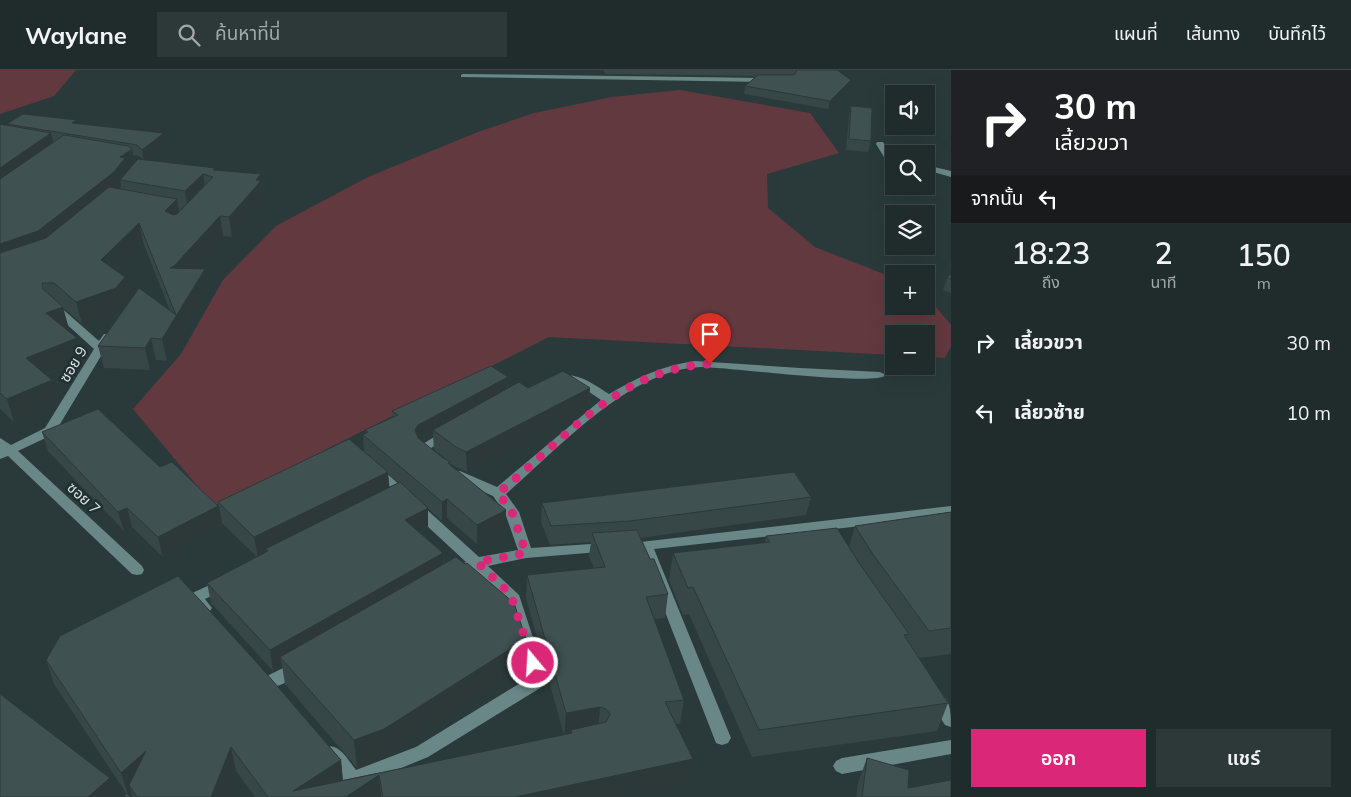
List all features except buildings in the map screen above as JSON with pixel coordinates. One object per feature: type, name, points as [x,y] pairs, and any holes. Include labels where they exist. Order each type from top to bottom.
[{"type":"street","points":[[574,70],[574,78]]},
{"type":"street","points":[[463,76],[781,80]]},
{"type":"street","points":[[880,144],[885,152]]},
{"type":"street","points":[[935,170],[951,174]]},
{"type":"street","points":[[54,307],[100,348]]},
{"type":"street","name":"ซอย 9","points":[[3,449],[50,431],[100,348],[116,326]]},
{"type":"street","points":[[498,493],[584,417],[608,399],[654,376],[688,365],[710,364],[826,374],[880,375]]},
{"type":"street","points":[[549,380],[559,377],[571,378],[608,399]]},
{"type":"street","points":[[455,428],[424,447],[425,452],[450,472],[498,493],[512,512],[526,553]]},
{"type":"street","name":"ซอย 7","points":[[3,449],[137,570]]},
{"type":"street","points":[[354,779],[422,752],[539,680],[511,595],[477,562],[367,464]]},
{"type":"street","points":[[385,503],[402,494]]},
{"type":"street","points":[[443,582],[477,562],[526,553],[646,546],[951,511]]},
{"type":"street","points":[[821,525],[832,542]]},
{"type":"street","points":[[646,546],[722,738]]},
{"type":"street","points":[[214,619],[195,598],[238,576]]},
{"type":"street","points":[[271,682],[306,662]]},
{"type":"street","points":[[258,668],[284,697]]},
{"type":"street","points":[[929,688],[951,720]]},
{"type":"street","points":[[322,742],[361,789],[389,783]]},
{"type":"street","points":[[842,766],[951,747]]},
{"type":"shaded area","points":[[0,70],[76,70],[54,96],[0,114]]},
{"type":"shaded area","points":[[680,90],[810,113],[839,153],[767,174],[768,208],[815,247],[885,274],[885,315],[935,315],[935,306],[951,325],[951,346],[945,358],[935,357],[935,325],[885,325],[885,355],[549,337],[214,506],[133,409],[181,354],[223,280],[276,226],[368,177],[478,132],[534,113],[612,97]]},
{"type":"route","points":[[533,663],[511,595],[477,562],[526,553],[512,512],[498,493],[584,417],[616,394],[654,376],[688,365],[710,364]]}]
